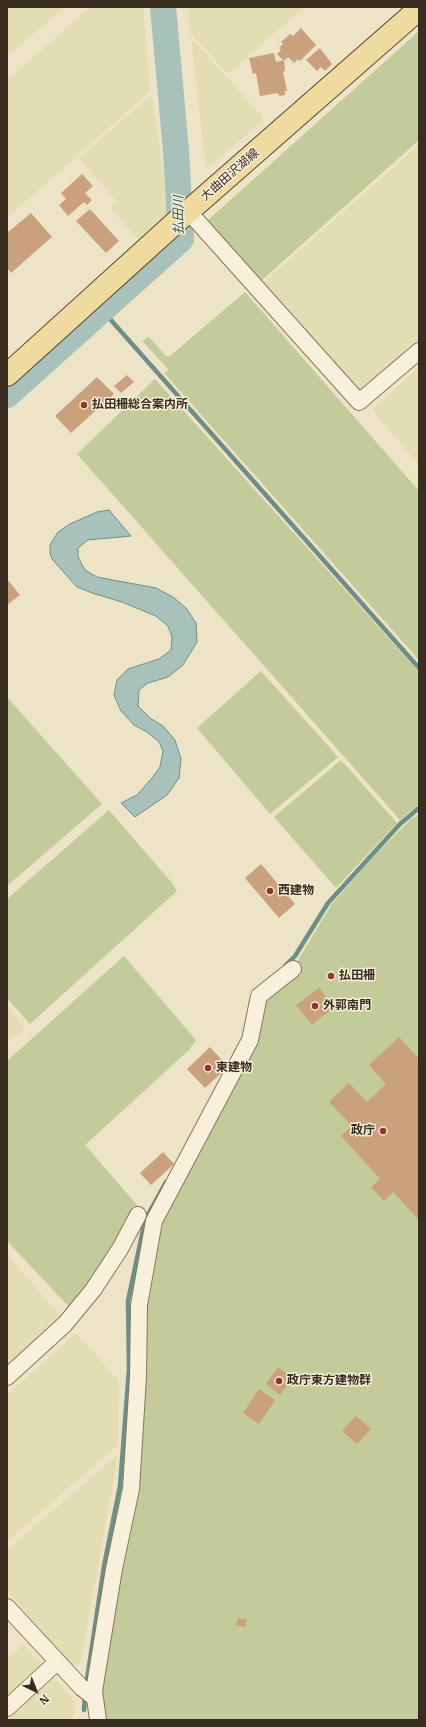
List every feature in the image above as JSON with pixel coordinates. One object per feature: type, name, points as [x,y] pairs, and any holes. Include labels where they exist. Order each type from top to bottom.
[{"type":"main road","name":"大曲田沢湖線","points":[[7,374],[184,215],[419,9]]},
{"type":"street","points":[[184,215],[359,402],[419,351]]},
{"type":"street","points":[[98,1720],[94,1691],[114,1570],[132,1489],[138,1377],[139,1305],[154,1221],[250,1040],[260,996],[293,969]]},
{"type":"street","points":[[7,1377],[65,1324],[93,1290],[120,1249],[138,1215]]},
{"type":"street","points":[[7,1607],[82,1688],[95,1698]]},
{"type":"street","points":[[7,1708],[57,1662]]},
{"type":"shaded area","points":[[7,7],[64,7],[7,57]]},
{"type":"shaded area","points":[[90,7],[143,7],[150,91],[7,218],[7,81]]},
{"type":"shaded area","points":[[188,7],[304,7],[228,74],[190,32]]},
{"type":"shaded area","points":[[191,37],[264,119],[206,170]]},
{"type":"shaded area","points":[[152,95],[169,212],[139,240],[110,208],[117,202],[79,158]]},
{"type":"shaded area","points":[[419,145],[419,342],[360,393],[263,283]]},
{"type":"shaded area","points":[[419,367],[419,465],[372,410]]},
{"type":"shaded area","points":[[7,1007],[25,1028],[7,1043]]},
{"type":"shaded area","points":[[7,1254],[63,1319],[7,1368]]},
{"type":"shaded area","points":[[76,1333],[119,1381],[118,1445],[7,1541],[7,1395]]},
{"type":"shaded area","points":[[118,1455],[81,1660],[73,1668],[7,1591],[7,1550]]},
{"type":"shaded area","points":[[23,1645],[42,1665],[7,1698],[7,1660]]},
{"type":"shaded area","points":[[52,1676],[73,1700],[75,1705],[75,1714],[71,1720],[7,1720],[7,1716]]},
{"type":"green space","points":[[419,31],[419,140],[261,281],[207,221]]},
{"type":"green space","points":[[245,292],[419,491],[419,660],[164,373],[169,370],[142,341],[149,337],[166,356],[170,356]]},
{"type":"green space","points":[[155,379],[419,672],[419,804],[400,820],[77,454]]},
{"type":"green space","points":[[261,671],[338,757],[270,814],[197,728]]},
{"type":"green space","points":[[7,697],[102,804],[7,886]]},
{"type":"green space","points":[[341,760],[397,823],[336,888],[274,817]]},
{"type":"green space","points":[[109,810],[172,883],[177,891],[30,1024],[7,998],[7,899]]},
{"type":"green space","points":[[419,814],[419,1720],[98,1720],[114,1569],[131,1489],[154,1221],[250,1040],[259,996],[293,969],[331,905],[373,857],[410,820]]},
{"type":"green space","points":[[124,956],[196,1040],[189,1050],[85,1145],[138,1206],[71,1309],[7,1241],[7,1061]]},
{"type":"water","points":[[109,510],[131,536],[88,540],[78,548],[78,557],[85,570],[97,577],[156,588],[173,597],[186,608],[196,623],[197,642],[183,665],[168,677],[148,683],[139,690],[138,706],[150,718],[163,726],[175,740],[181,759],[179,778],[167,795],[135,817],[121,803],[137,795],[152,778],[160,767],[163,751],[159,742],[147,732],[134,725],[121,711],[114,695],[117,680],[128,669],[159,659],[171,650],[172,637],[168,626],[156,616],[122,602],[77,587],[52,559],[50,553],[50,545],[58,532],[70,524],[97,512]]},
{"type":"building","points":[[301,28],[316,45],[300,61],[298,59],[294,63],[288,57],[285,60],[282,59],[277,54],[281,50],[279,48],[283,44],[281,42],[290,34],[293,36]]},
{"type":"building","points":[[320,48],[332,64],[325,71],[321,67],[317,71],[306,60]]},
{"type":"building","points":[[274,53],[276,62],[284,60],[285,71],[283,72],[287,91],[285,91],[285,95],[279,96],[278,93],[260,96],[256,73],[253,74],[249,58]]},
{"type":"building","points":[[82,174],[93,186],[85,193],[92,200],[87,205],[84,202],[68,216],[59,205],[66,199],[61,193]]},
{"type":"building","points":[[90,209],[119,241],[106,253],[76,221]]},
{"type":"building","points":[[31,213],[52,237],[11,273],[7,268],[7,233]]},
{"type":"building","points":[[127,375],[134,382],[121,393],[114,386]]},
{"type":"building","name":"払田柵総合案内所","points":[[97,377],[114,394],[71,433],[55,416]]},
{"type":"building","points":[[7,579],[20,595],[7,605]]},
{"type":"building","name":"西建物","points":[[261,864],[295,904],[279,918],[245,878]]},
{"type":"building","name":"外郭南門","points":[[319,988],[334,1007],[312,1025],[296,1005]]},
{"type":"building","name":"政庁","points":[[399,1037],[419,1059],[419,1220],[393,1192],[384,1201],[371,1187],[380,1179],[341,1136],[352,1126],[329,1102],[349,1083],[367,1102],[386,1084],[369,1065]]},
{"type":"building","name":"東建物","points":[[210,1047],[228,1067],[205,1088],[187,1069]]},
{"type":"building","points":[[163,1152],[174,1164],[151,1185],[140,1173]]},
{"type":"building","name":"政庁東方建物群","points":[[278,1367],[293,1378],[280,1395],[266,1384]]},
{"type":"building","points":[[259,1389],[275,1400],[259,1424],[243,1413]]},
{"type":"building","points":[[356,1416],[371,1429],[357,1444],[342,1431]]},
{"type":"building","points":[[238,1618],[247,1620],[245,1627],[236,1625]]},
{"type":"waterway","name":"払田川","points":[[7,395],[181,239],[176,151],[163,7]]},
{"type":"waterway","points":[[102,310],[419,668]]},
{"type":"waterway","points":[[285,966],[295,956],[328,903],[400,824],[419,808]]},
{"type":"waterway","points":[[86,1686],[104,1566],[120,1486],[129,1369],[128,1301],[145,1220],[166,1182]]},
{"type":"waterway","points":[[84,1710],[85,1696]]},
{"type":"place","name":"払田柵総合案内所","points":[[84,405]]},
{"type":"place","name":"西建物","points":[[270,891]]},
{"type":"place","name":"払田柵","points":[[331,976]]},
{"type":"place","name":"外郭南門","points":[[315,1006]]},
{"type":"place","name":"東建物","points":[[208,1068]]},
{"type":"place","name":"政庁","points":[[383,1131]]},
{"type":"place","name":"政庁東方建物群","points":[[279,1381]]}]
